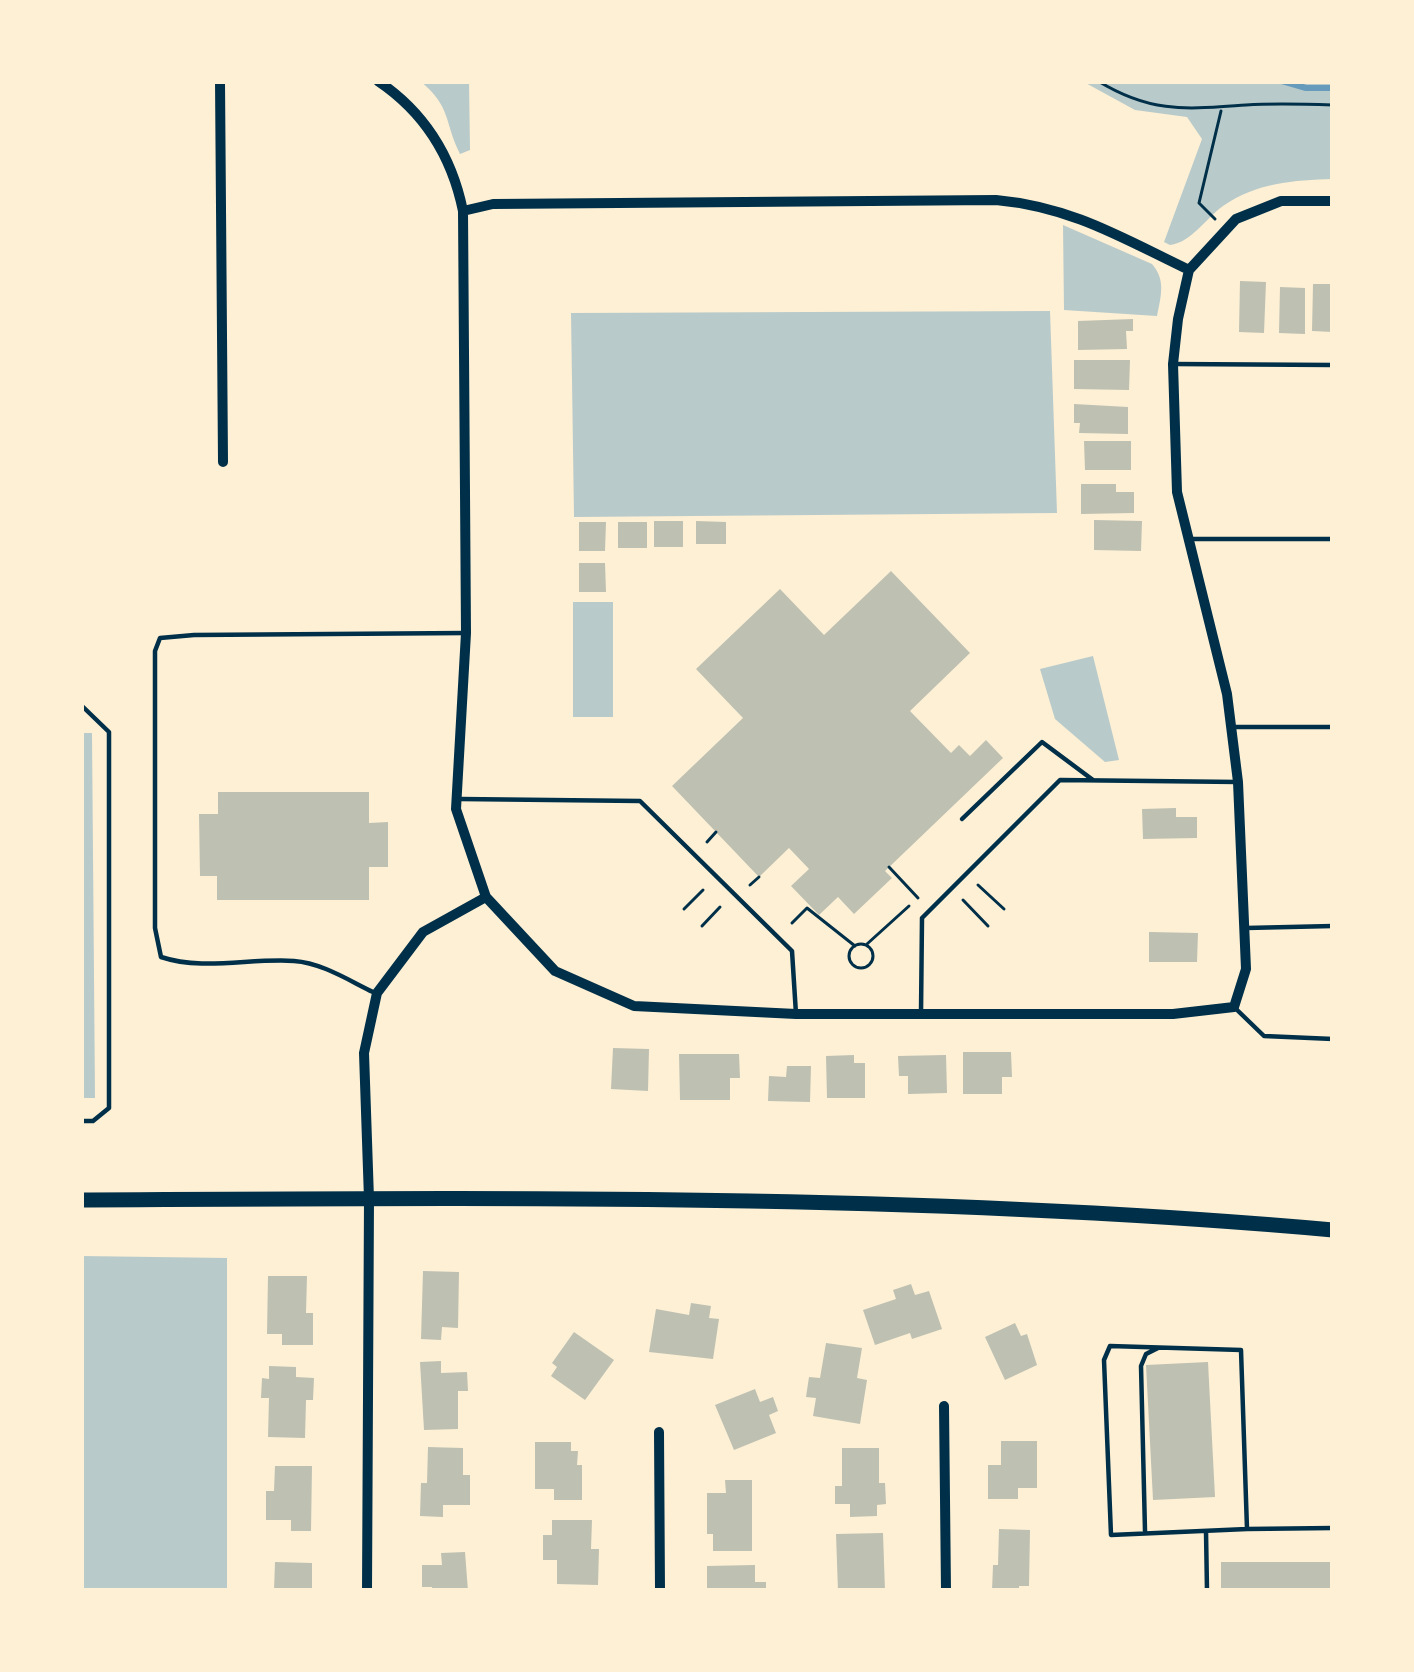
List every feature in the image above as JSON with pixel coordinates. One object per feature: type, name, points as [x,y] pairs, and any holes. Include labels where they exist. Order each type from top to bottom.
[{"type":"main road","points":[[81,1200],[787,1200],[1082,1212],[1333,1230]]},
{"type":"street","points":[[220,81],[223,462]]},
{"type":"street","points":[[378,81],[401,99],[436,140],[463,211],[466,633],[456,809],[486,897],[555,970],[634,1006],[796,1014],[1173,1014],[1234,1007],[1246,969],[1238,782],[1227,694],[1178,492],[1173,364],[1189,270],[1236,219],[1281,202],[1333,201]]},
{"type":"street","points":[[463,211],[493,204],[996,200],[1041,204],[1074,215],[1189,270]]},
{"type":"street","points":[[368,1591],[370,1199],[364,1053],[377,993],[423,932],[486,897]]},
{"type":"street","points":[[944,1406],[946,1591]]},
{"type":"street","points":[[659,1432],[660,1591]]},
{"type":"lane","points":[[1173,364],[1333,365]]},
{"type":"lane","points":[[1186,539],[1333,539]]},
{"type":"lane","points":[[377,993],[315,964],[181,964],[161,957],[155,928],[155,651],[160,638],[194,635],[466,633]]},
{"type":"lane","points":[[81,705],[109,731],[109,1108],[93,1121],[81,1121]]},
{"type":"lane","points":[[1231,727],[1333,727]]},
{"type":"lane","points":[[962,818],[1042,742],[1093,780]]},
{"type":"lane","points":[[921,1013],[922,918],[1060,780],[1238,782]]},
{"type":"lane","points":[[456,799],[640,801],[792,951],[796,1014]]},
{"type":"lane","points":[[1246,928],[1333,926]]},
{"type":"lane","points":[[1234,1007],[1264,1036],[1333,1039]]},
{"type":"lane","points":[[1159,1348],[1115,1344],[1105,1352],[1111,1535],[1333,1528]]},
{"type":"lane","points":[[1145,1534],[1141,1366],[1145,1354],[1159,1348],[1241,1349],[1247,1529]]},
{"type":"lane","points":[[1206,1531],[1207,1591]]},
{"type":"path","points":[[1098,81],[1155,107],[1221,110],[1240,105],[1333,105]]},
{"type":"path","points":[[1210,214],[1199,203],[1221,110]]},
{"type":"path","points":[[707,842],[716,832]]},
{"type":"path","points":[[889,867],[918,898]]},
{"type":"path","points":[[750,885],[759,877]]},
{"type":"path","points":[[978,885],[1004,909]]},
{"type":"path","points":[[684,909],[703,890]]},
{"type":"path","points":[[963,900],[988,926]]},
{"type":"path","points":[[702,926],[721,907]]},
{"type":"path","points":[[792,923],[807,908],[855,946],[866,946],[909,907]]},
{"type":"path","points":[[855,946],[850,960],[862,968],[873,958],[866,946]]},
{"type":"shaded area","points":[[420,81],[469,81],[470,150],[460,154],[442,107]]},
{"type":"shaded area","points":[[1082,81],[1333,81],[1333,179],[1290,182],[1249,192],[1170,245],[1164,242],[1202,139],[1187,117],[1135,110]]},
{"type":"shaded area","points":[[1063,225],[1152,264],[1161,282],[1157,316],[1064,310]]},
{"type":"shaded area","points":[[1050,311],[1057,513],[574,517],[571,313]]},
{"type":"shaded area","points":[[573,602],[613,602],[613,717],[573,717]]},
{"type":"shaded area","points":[[1093,656],[1119,760],[1105,762],[1055,719],[1040,669]]},
{"type":"shaded area","points":[[81,733],[92,733],[95,1098],[81,1098]]},
{"type":"shaded area","points":[[81,1256],[227,1258],[227,1591],[81,1591]]},
{"type":"building","points":[[1240,281],[1266,282],[1264,333],[1239,332]]},
{"type":"building","points":[[1313,284],[1333,284],[1333,332],[1312,331]]},
{"type":"building","points":[[1280,287],[1305,288],[1305,334],[1279,333]]},
{"type":"building","points":[[1133,319],[1133,331],[1126,331],[1127,349],[1078,350],[1078,321]]},
{"type":"building","points":[[1074,360],[1130,360],[1129,390],[1074,389]]},
{"type":"building","points":[[1074,404],[1128,407],[1128,434],[1079,433]]},
{"type":"building","points":[[1084,441],[1131,441],[1131,470],[1085,470]]},
{"type":"building","points":[[1081,484],[1116,484],[1116,492],[1134,492],[1134,513],[1081,514]]},
{"type":"building","points":[[1094,520],[1142,521],[1141,551],[1094,550]]},
{"type":"building","points":[[654,521],[683,521],[683,547],[654,547]]},
{"type":"building","points":[[696,521],[726,522],[726,544],[696,544]]},
{"type":"building","points":[[579,522],[606,522],[605,551],[579,551]]},
{"type":"building","points":[[618,522],[647,522],[647,548],[618,548]]},
{"type":"building","points":[[579,563],[605,563],[606,592],[579,592]]},
{"type":"building","points":[[891,571],[970,653],[910,711],[951,753],[959,745],[970,756],[986,740],[1003,758],[885,871],[892,878],[854,914],[838,897],[819,915],[791,886],[809,869],[789,848],[759,877],[672,786],[743,718],[696,669],[780,589],[824,635]]},
{"type":"building","points":[[218,792],[369,792],[369,823],[388,822],[388,867],[369,867],[369,900],[217,900],[217,876],[200,876],[199,814],[218,814]]},
{"type":"building","points":[[1176,808],[1176,817],[1197,817],[1197,838],[1143,839],[1142,809]]},
{"type":"building","points":[[1149,932],[1198,933],[1197,962],[1149,962]]},
{"type":"building","points":[[613,1048],[649,1049],[648,1091],[611,1089]]},
{"type":"building","points":[[963,1052],[1011,1052],[1012,1077],[1002,1077],[1002,1094],[963,1094]]},
{"type":"building","points":[[679,1054],[739,1054],[740,1078],[730,1078],[730,1100],[680,1100]]},
{"type":"building","points":[[854,1055],[854,1063],[865,1063],[865,1098],[827,1098],[826,1056]]},
{"type":"building","points":[[946,1055],[947,1093],[908,1094],[908,1076],[899,1076],[898,1056]]},
{"type":"building","points":[[787,1066],[811,1066],[810,1102],[768,1101],[769,1076],[786,1077]]},
{"type":"building","points":[[423,1271],[459,1272],[458,1328],[442,1327],[441,1340],[421,1339]]},
{"type":"building","points":[[268,1276],[307,1276],[306,1313],[313,1313],[313,1345],[282,1345],[282,1334],[267,1334]]},
{"type":"building","points":[[911,1284],[915,1295],[929,1291],[942,1329],[875,1345],[863,1310],[896,1299],[893,1290]]},
{"type":"building","points":[[691,1303],[711,1306],[709,1318],[719,1319],[713,1359],[649,1352],[656,1309],[689,1315]]},
{"type":"building","points":[[1015,1323],[1021,1336],[1027,1334],[1037,1365],[1005,1380],[985,1337]]},
{"type":"building","points":[[574,1332],[614,1360],[585,1400],[551,1376],[557,1367],[552,1363]]},
{"type":"building","points":[[826,1343],[862,1348],[857,1378],[867,1380],[860,1424],[813,1416],[816,1398],[806,1397],[809,1377],[820,1378]]},
{"type":"building","points":[[441,1361],[441,1373],[467,1372],[468,1391],[458,1391],[458,1429],[424,1430],[420,1362]]},
{"type":"building","points":[[1208,1362],[1215,1497],[1153,1500],[1146,1365]]},
{"type":"building","points":[[269,1366],[296,1367],[296,1377],[314,1378],[313,1400],[306,1400],[305,1438],[268,1437],[269,1398],[261,1398],[262,1378],[269,1379]]},
{"type":"building","points":[[755,1389],[760,1402],[773,1397],[778,1411],[769,1415],[776,1433],[734,1450],[715,1405]]},
{"type":"building","points":[[1001,1441],[1037,1441],[1037,1488],[1018,1488],[1018,1499],[988,1499],[988,1465],[1001,1465]]},
{"type":"building","points":[[535,1442],[571,1442],[571,1451],[578,1451],[577,1465],[582,1465],[582,1500],[554,1500],[554,1489],[535,1489]]},
{"type":"building","points":[[428,1447],[463,1448],[463,1475],[470,1475],[470,1505],[443,1505],[443,1517],[420,1516]]},
{"type":"building","points":[[842,1448],[879,1448],[879,1483],[885,1483],[886,1504],[877,1505],[877,1516],[850,1517],[850,1504],[835,1504],[835,1486],[842,1486]]},
{"type":"building","points":[[275,1466],[312,1466],[311,1531],[291,1531],[291,1520],[266,1520],[266,1491],[274,1491]]},
{"type":"building","points":[[725,1480],[752,1480],[752,1551],[713,1551],[713,1534],[707,1534],[707,1493],[726,1493]]},
{"type":"building","points":[[552,1520],[592,1520],[591,1549],[599,1549],[598,1585],[557,1584],[557,1560],[543,1560],[543,1535],[552,1535]]},
{"type":"building","points":[[999,1529],[1030,1530],[1029,1586],[1019,1586],[1019,1591],[992,1591]]},
{"type":"building","points":[[883,1533],[885,1591],[838,1591],[836,1534]]},
{"type":"building","points":[[465,1552],[468,1591],[422,1587],[422,1565],[442,1565],[441,1553]]},
{"type":"building","points":[[275,1562],[312,1563],[312,1591],[274,1591]]},
{"type":"building","points":[[1221,1562],[1333,1562],[1333,1591],[1221,1591]]},
{"type":"building","points":[[755,1565],[755,1582],[766,1582],[766,1591],[707,1591],[707,1566]]},
{"type":"waterway","points":[[1282,81],[1306,88],[1333,88]]}]
